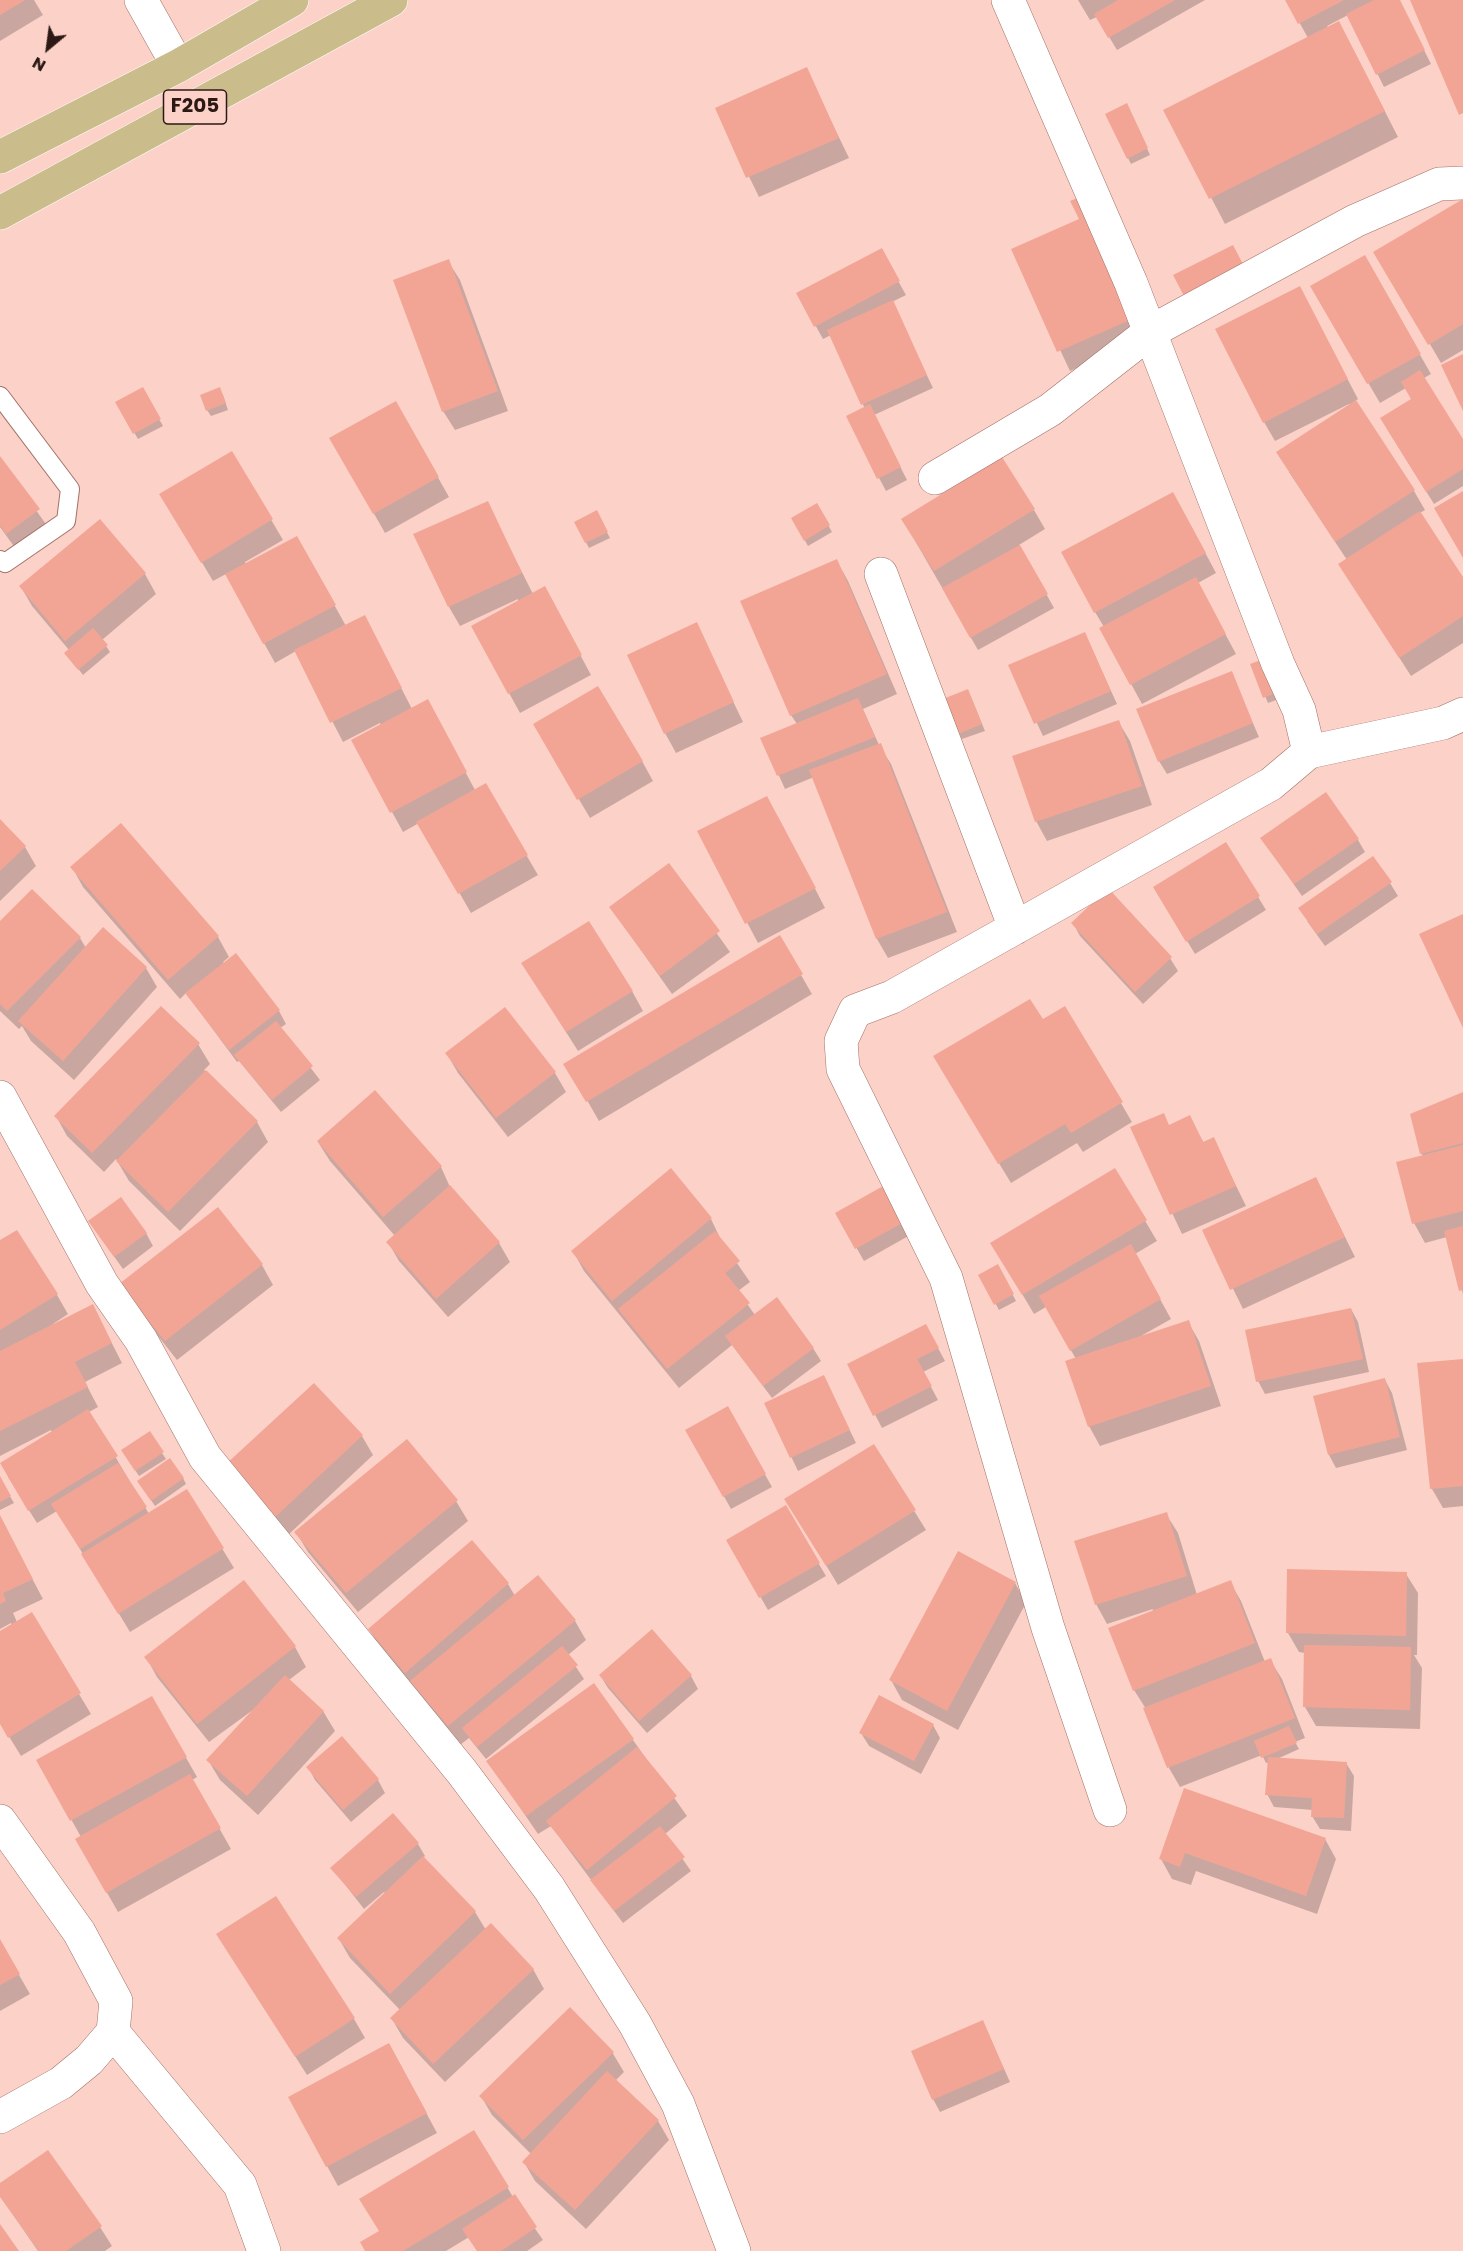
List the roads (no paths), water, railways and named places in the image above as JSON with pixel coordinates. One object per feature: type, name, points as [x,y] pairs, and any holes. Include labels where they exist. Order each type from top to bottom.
[{"type":"main road","name":"F205","points":[[0,157],[178,66],[292,0]]},
{"type":"main road","name":"F205","points":[[0,213],[391,0]]},
{"type":"street","points":[[141,0],[178,66]]},
{"type":"street","points":[[1008,0],[1150,332],[1278,664],[1299,710],[1309,752]]},
{"type":"street","points":[[935,477],[1050,410],[1150,332],[1355,221],[1439,184],[1463,183]]},
{"type":"street","points":[[881,574],[1015,928]]},
{"type":"street","points":[[1110,1810],[1048,1628],[946,1278],[843,1069],[841,1041],[855,1011],[892,997],[1271,784],[1309,752],[1443,723],[1463,714]]},
{"type":"street","points":[[0,1097],[102,1284],[141,1340],[205,1457],[462,1772],[549,1888],[635,2024],[678,2104],[734,2251]]},
{"type":"street","points":[[0,1821],[79,1932],[116,2001],[113,2032],[89,2060],[61,2083],[0,2117]]},
{"type":"street","points":[[113,2032],[240,2186],[264,2251]]},
{"type":"lane","points":[[0,396],[70,489],[66,521],[4,562],[0,560]]}]
